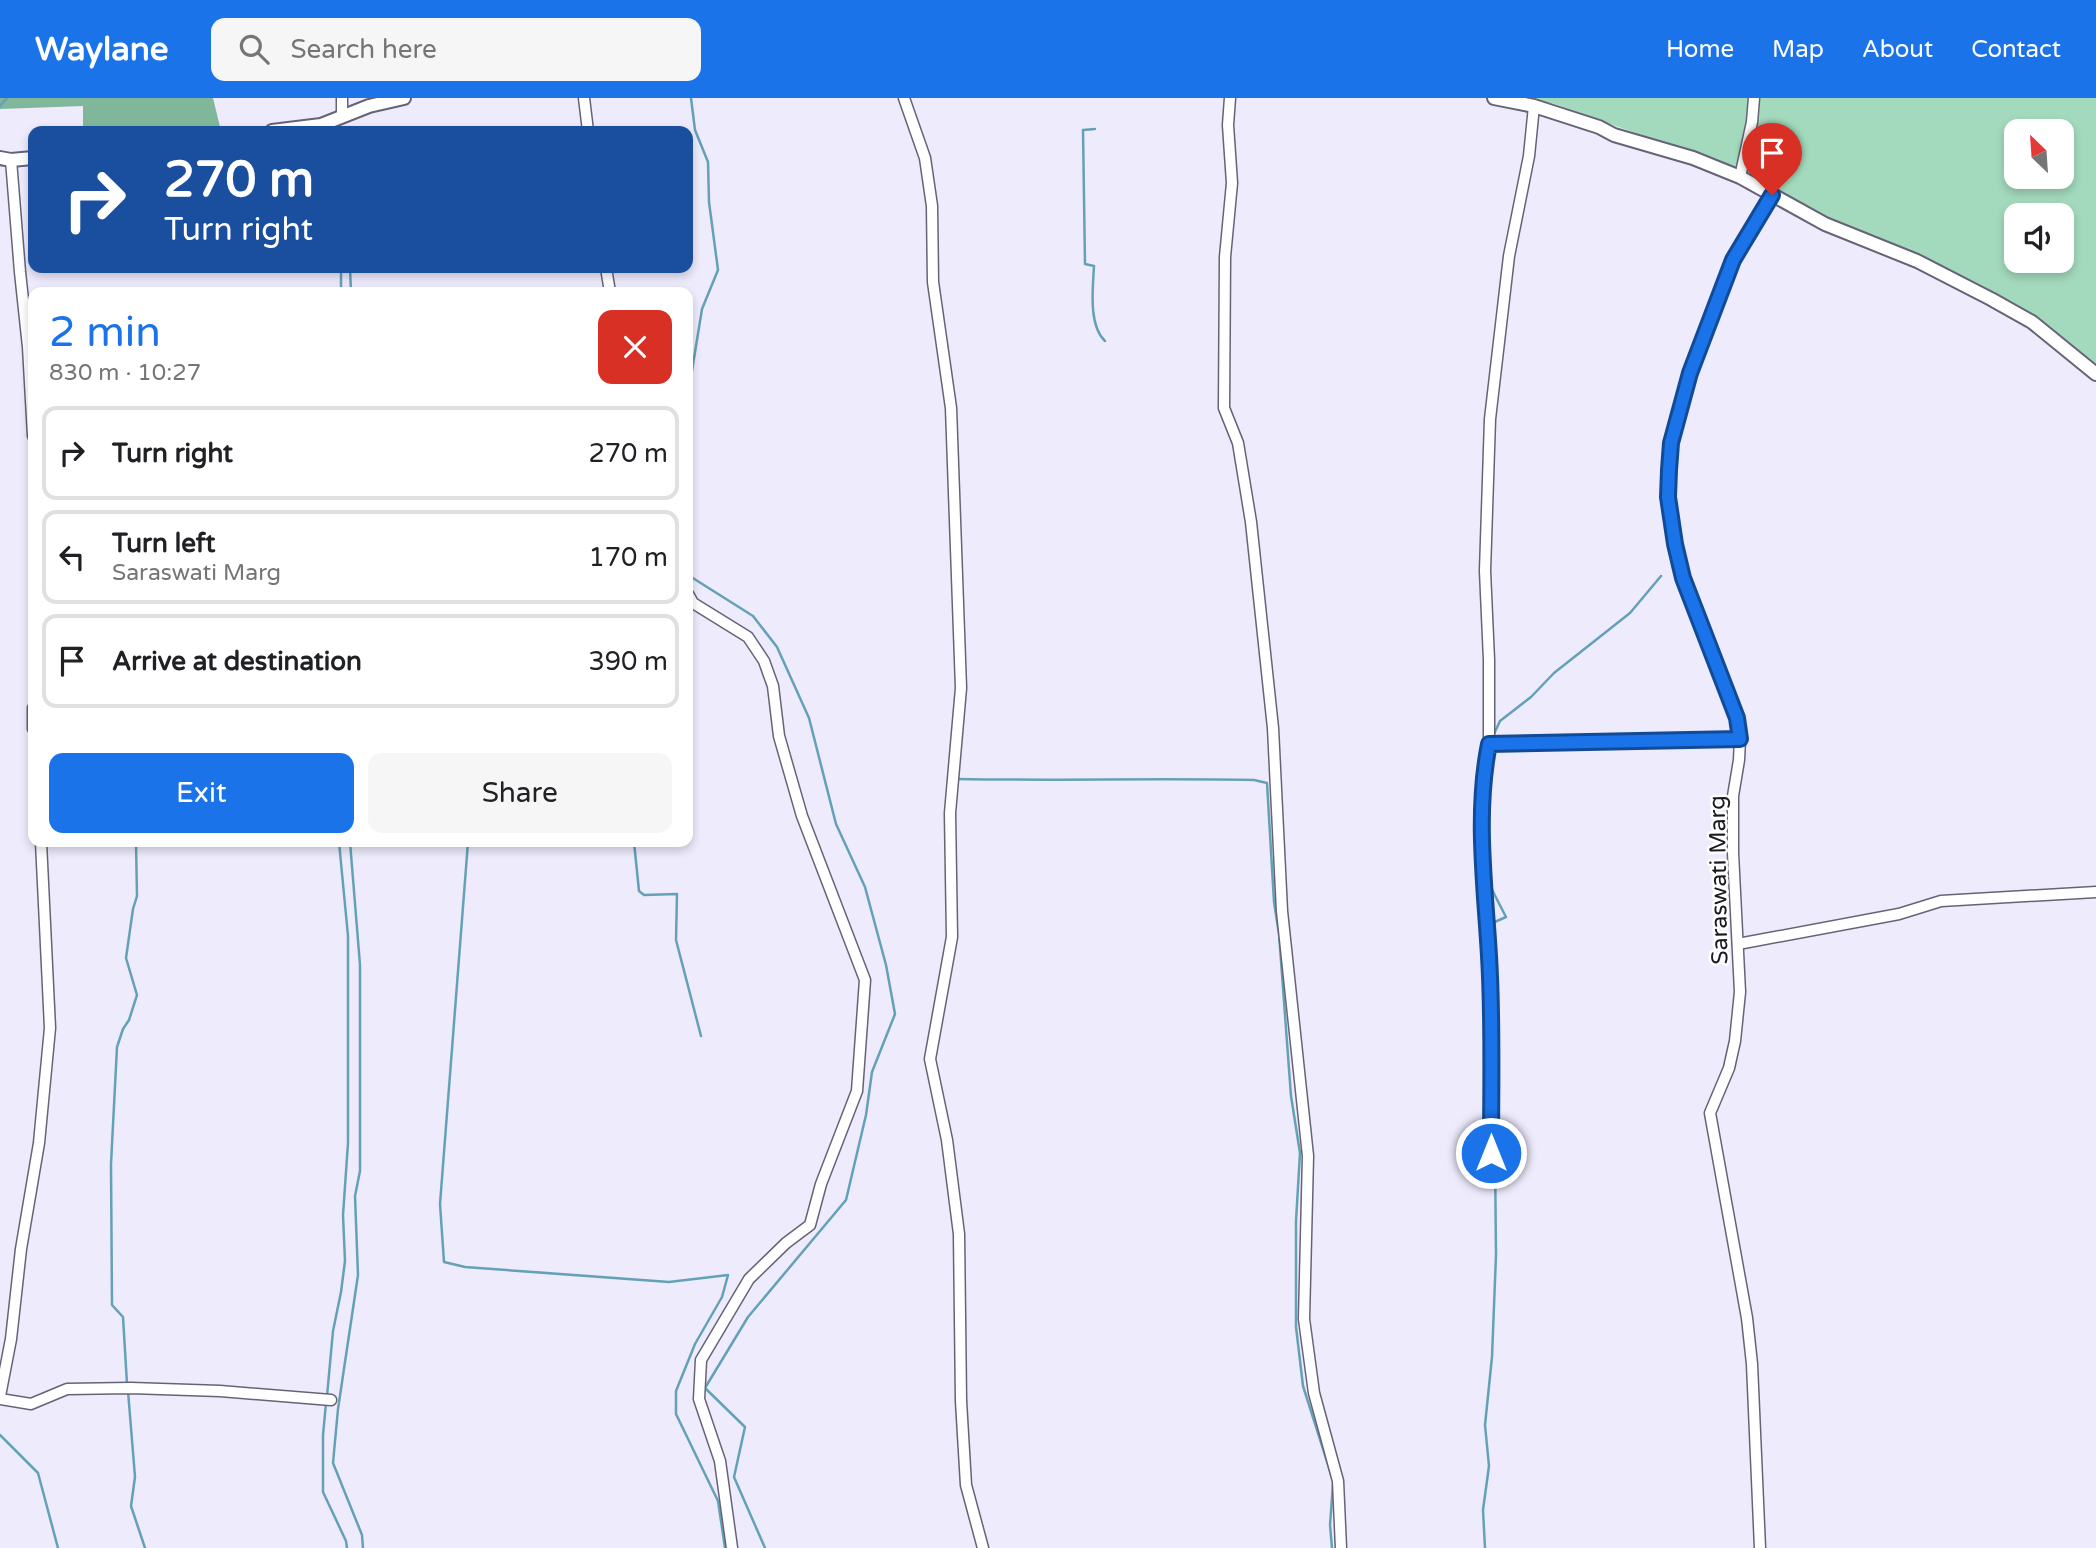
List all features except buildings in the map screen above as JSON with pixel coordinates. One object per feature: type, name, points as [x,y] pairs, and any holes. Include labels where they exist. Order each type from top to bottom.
[{"type":"street","points":[[342,98],[342,117]]},
{"type":"street","points":[[313,126],[369,106],[404,98]]},
{"type":"street","points":[[584,98],[587,126]]},
{"type":"street","points":[[904,98],[925,158],[932,206],[933,282],[951,408],[961,688],[950,813],[952,937],[930,1059],[947,1140],[959,1234],[961,1401],[966,1485],[983,1548]]},
{"type":"street","points":[[1230,98],[1228,125],[1232,183],[1225,257],[1224,408],[1238,443],[1251,522],[1270,701],[1282,911],[1308,1156],[1304,1318],[1314,1393],[1338,1481],[1341,1548]]},
{"type":"street","points":[[1494,98],[1534,106],[1599,127],[1614,135],[1693,158],[1740,177],[1825,224],[1917,261],[1991,299],[2032,323],[2096,374]]},
{"type":"street","points":[[1740,177],[1752,122],[1754,98]]},
{"type":"street","points":[[1491,1153],[1491,1037],[1483,855],[1483,777],[1489,744],[1485,571],[1490,419],[1505,283],[1529,156],[1534,106]]},
{"type":"street","points":[[28,158],[6,159],[28,339]]},
{"type":"street","name":"Saraswati Marg","points":[[1760,1548],[1752,1364],[1747,1318],[1710,1113],[1729,1068],[1740,992],[1734,885],[1733,796],[1740,739],[1737,718],[1683,578],[1668,497],[1671,443],[1690,373],[1733,260],[1772,195]]},
{"type":"street","points":[[693,603],[748,637],[764,661],[773,686],[779,736],[802,816],[865,980],[858,1091],[821,1184],[810,1225],[786,1243],[750,1279],[701,1360],[699,1399],[720,1461],[732,1548]]},
{"type":"street","points":[[1489,744],[1740,739]]},
{"type":"street","points":[[41,847],[50,1041],[39,1143],[0,1397],[31,1405],[67,1390],[131,1388],[220,1391],[331,1400]]},
{"type":"street","points":[[1738,944],[1899,915],[1941,901],[2096,892]]},
{"type":"green space","points":[[0,98],[213,98],[220,126],[83,126],[83,106],[0,109]]},
{"type":"green space","points":[[1528,98],[2096,98],[2096,374],[2052,335],[1954,278],[1666,144],[1555,104]]},
{"type":"waterway","points":[[0,106],[7,98]]},
{"type":"waterway","points":[[691,98],[695,130],[708,162],[709,202],[718,270],[702,309],[693,364]]},
{"type":"waterway","points":[[1095,129],[1083,130],[1085,264],[1094,266],[1094,316],[1105,341]]},
{"type":"waterway","points":[[341,273],[341,287]]},
{"type":"waterway","points":[[350,273],[351,287]]},
{"type":"waterway","points":[[1493,736],[1500,721],[1531,697],[1554,673],[1630,613],[1661,576]]},
{"type":"waterway","points":[[693,578],[753,616],[777,647],[809,718],[836,824],[865,887],[886,965],[895,1014],[872,1072],[866,1115],[846,1200],[748,1317],[705,1388],[745,1427],[734,1477],[765,1548]]},
{"type":"waterway","points":[[1479,778],[1478,766],[1482,758]]},
{"type":"waterway","points":[[957,779],[1217,779],[1267,783],[1274,902],[1279,934],[1291,1096],[1300,1153],[1296,1221],[1296,1327],[1303,1386],[1331,1474]]},
{"type":"waterway","points":[[127,1384],[123,1317],[112,1305],[111,1164],[117,1047],[137,995],[126,958],[137,896],[136,847]]},
{"type":"waterway","points":[[327,1396],[333,1331],[345,1261],[343,1215],[348,1143],[348,936],[339,847]]},
{"type":"waterway","points":[[350,847],[360,965],[360,1171],[355,1196],[358,1275],[338,1409],[333,1463],[362,1535],[363,1548]]},
{"type":"waterway","points":[[468,847],[440,1204],[444,1262],[465,1267],[669,1282],[728,1275],[722,1297],[695,1344],[676,1391],[676,1414],[718,1501],[725,1548]]},
{"type":"waterway","points":[[635,847],[639,891],[644,895],[677,894],[676,940],[701,1036]]},
{"type":"waterway","points":[[1486,878],[1506,917],[1488,925]]},
{"type":"waterway","points":[[1494,956],[1494,987]]},
{"type":"waterway","points":[[1496,1064],[1496,1106]]},
{"type":"waterway","points":[[1485,1548],[1483,1510],[1489,1466],[1485,1425],[1492,1357],[1496,1255],[1495,1155]]},
{"type":"waterway","points":[[128,1391],[135,1477],[131,1506],[145,1548]]},
{"type":"waterway","points":[[326,1403],[323,1492],[347,1548]]},
{"type":"waterway","points":[[0,1435],[38,1473],[58,1548]]},
{"type":"waterway","points":[[1332,1548],[1330,1525],[1333,1484]]},
{"type":"route","points":[[1491,1153],[1489,957],[1483,881],[1483,777],[1489,744],[1740,739],[1737,718],[1683,578],[1675,544],[1668,497],[1671,443],[1690,373],[1733,260],[1772,195]]}]
